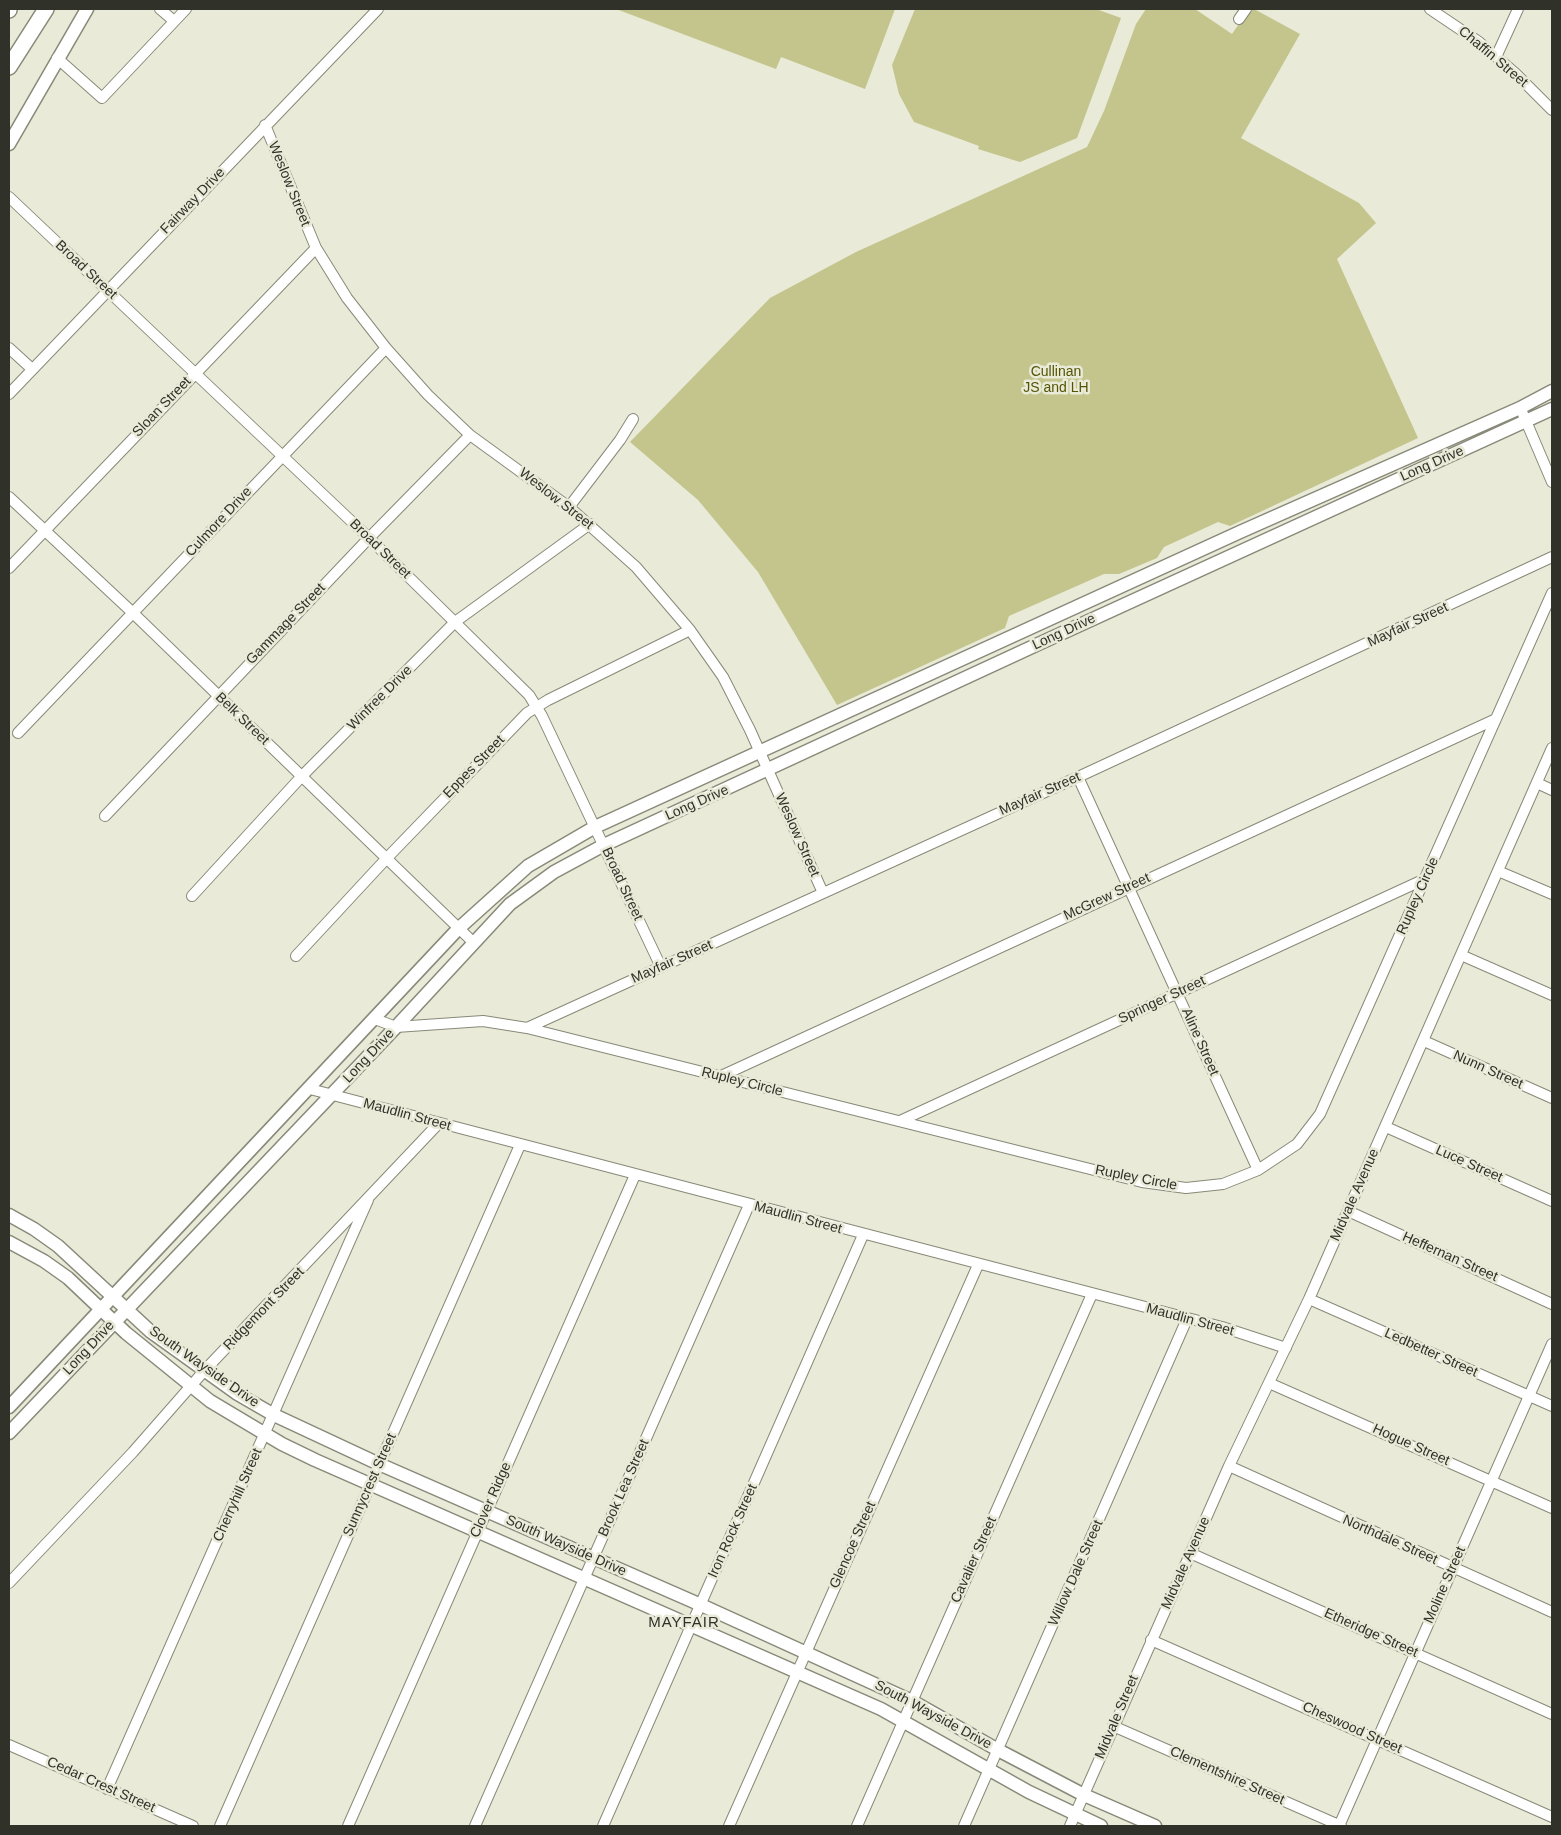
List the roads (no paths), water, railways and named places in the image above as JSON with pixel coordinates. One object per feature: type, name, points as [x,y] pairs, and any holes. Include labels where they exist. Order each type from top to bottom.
[{"type":"highway","points":[[9,67],[46,9]]},
{"type":"main road","points":[[9,144],[87,9]]},
{"type":"main road","name":"Long Drive","points":[[9,1407],[310,1089],[458,929],[528,866],[595,827],[1240,532],[1520,408],[1552,391]]},
{"type":"main road","name":"Long Drive","points":[[9,1434],[332,1095],[510,904],[554,872],[604,845],[1552,409]]},
{"type":"main road","points":[[1426,450],[1428,466]]},
{"type":"main road","points":[[1332,491],[1339,507]]},
{"type":"main road","points":[[1240,532],[1249,548]]},
{"type":"main road","points":[[1140,578],[1146,595]]},
{"type":"main road","points":[[1045,622],[1052,638]]},
{"type":"main road","points":[[940,670],[947,686]]},
{"type":"main road","points":[[844,714],[852,730]]},
{"type":"main road","points":[[673,792],[679,811]]},
{"type":"main road","points":[[247,1155],[260,1169]]},
{"type":"main road","name":"South Wayside Drive","points":[[9,1215],[34,1229],[58,1246],[151,1332],[204,1371],[274,1415],[379,1464],[701,1604],[912,1701],[998,1750],[1084,1795],[1155,1826]]},
{"type":"main road","points":[[179,1226],[192,1240]]},
{"type":"main road","name":"South Wayside Drive","points":[[9,1242],[44,1261],[68,1278],[145,1349],[230,1414],[315,1460],[904,1720],[1029,1792],[1073,1821],[1101,1826]]},
{"type":"main road","points":[[34,1381],[47,1393]]},
{"type":"street","points":[[160,9],[174,21]]},
{"type":"street","points":[[57,58],[102,98],[186,9]]},
{"type":"street","name":"Fairway Drive","points":[[9,394],[378,9]]},
{"type":"street","points":[[1239,19],[1246,9]]},
{"type":"street","name":"Chaffin Street","points":[[1430,9],[1496,57],[1552,110]]},
{"type":"street","points":[[1496,57],[1518,9]]},
{"type":"street","name":"Weslow Street","points":[[266,125],[316,248],[348,298],[386,348],[428,395],[470,435],[590,524],[636,567],[690,630],[723,677],[769,770],[822,893]]},
{"type":"street","name":"Broad Street","points":[[9,197],[369,538],[529,695],[604,845],[660,967]]},
{"type":"street","name":"Sloan Street","points":[[9,568],[316,248]]},
{"type":"street","points":[[9,348],[32,369]]},
{"type":"street","name":"Culmore Drive","points":[[18,733],[386,348]]},
{"type":"street","points":[[1520,408],[1552,482]]},
{"type":"street","points":[[569,507],[634,419]]},
{"type":"street","name":"Gammage Street","points":[[106,816],[218,695],[470,435]]},
{"type":"street","name":"Belk Street","points":[[9,497],[133,613],[474,943]]},
{"type":"street","name":"Winfree Drive","points":[[192,896],[302,776],[455,622],[590,524]]},
{"type":"street","name":"Mayfair Street","points":[[527,1028],[1078,777],[1552,556]]},
{"type":"street","name":"Rupley Circle","points":[[375,1018],[396,1027],[483,1021],[527,1028],[1142,1182],[1186,1188],[1223,1184],[1258,1170],[1297,1144],[1320,1114],[1552,593]]},
{"type":"street","name":"Eppes Street","points":[[296,956],[386,859],[536,706],[690,630]]},
{"type":"street","name":"McGrew Street","points":[[719,1076],[1496,720]]},
{"type":"street","name":"Midvale Avenue","points":[[1151,1640],[1229,1466],[1309,1299],[1552,748]]},
{"type":"street","name":"Aline Street","points":[[1078,777],[1258,1170]]},
{"type":"street","points":[[1537,783],[1552,790]]},
{"type":"street","points":[[1498,871],[1552,894]]},
{"type":"street","name":"Springer Street","points":[[900,1121],[1425,879]]},
{"type":"street","points":[[1461,955],[1552,995]]},
{"type":"street","name":"Nunn Street","points":[[1424,1041],[1552,1098]]},
{"type":"street","name":"Maudlin Street","points":[[310,1089],[863,1235],[1222,1327],[1286,1348]]},
{"type":"street","name":"Ridgemont Street","points":[[9,1583],[204,1371],[439,1123]]},
{"type":"street","name":"Luce Street","points":[[1386,1127],[1552,1201]]},
{"type":"street","name":"Sunnycrest Street","points":[[220,1826],[520,1145]]},
{"type":"street","name":"Clover Ridge","points":[[348,1826],[635,1175]]},
{"type":"street","name":"Cherryhill Street","points":[[107,1789],[368,1200]]},
{"type":"street","name":"Brook Lea Street","points":[[476,1826],[749,1204]]},
{"type":"street","name":"Heffernan Street","points":[[1348,1211],[1552,1304]]},
{"type":"street","name":"Iron Rock Street","points":[[603,1826],[863,1235]]},
{"type":"street","name":"Glencoe Street","points":[[729,1826],[978,1265]]},
{"type":"street","name":"Cavalier Street","points":[[857,1826],[1092,1294]]},
{"type":"street","name":"Ledbetter Street","points":[[1309,1299],[1552,1406]]},
{"type":"street","name":"Willow Dale Street","points":[[964,1826],[1187,1318]]},
{"type":"street","name":"Moline Street","points":[[1339,1826],[1552,1344]]},
{"type":"street","name":"Hogue Street","points":[[1269,1383],[1552,1508]]},
{"type":"street","name":"Northdale Street","points":[[1229,1466],[1552,1612]]},
{"type":"street","name":"Etheridge Street","points":[[1190,1553],[1552,1714]]},
{"type":"street","name":"Midvale Street","points":[[1084,1795],[1151,1640]]},
{"type":"street","name":"Cheswood Street","points":[[1151,1640],[1552,1818]]},
{"type":"street","name":"Clementshire Street","points":[[1113,1726],[1339,1826]]},
{"type":"street","name":"Cedar Crest Street","points":[[9,1745],[193,1826]]},
{"type":"street","points":[[1073,1821],[1084,1795]]},
{"type":"district","name":"MAYFAIR","points":[[684,1623]]},
{"type":"park label","name":"Cullinan JS and LH","points":[[1056,380]]}]
